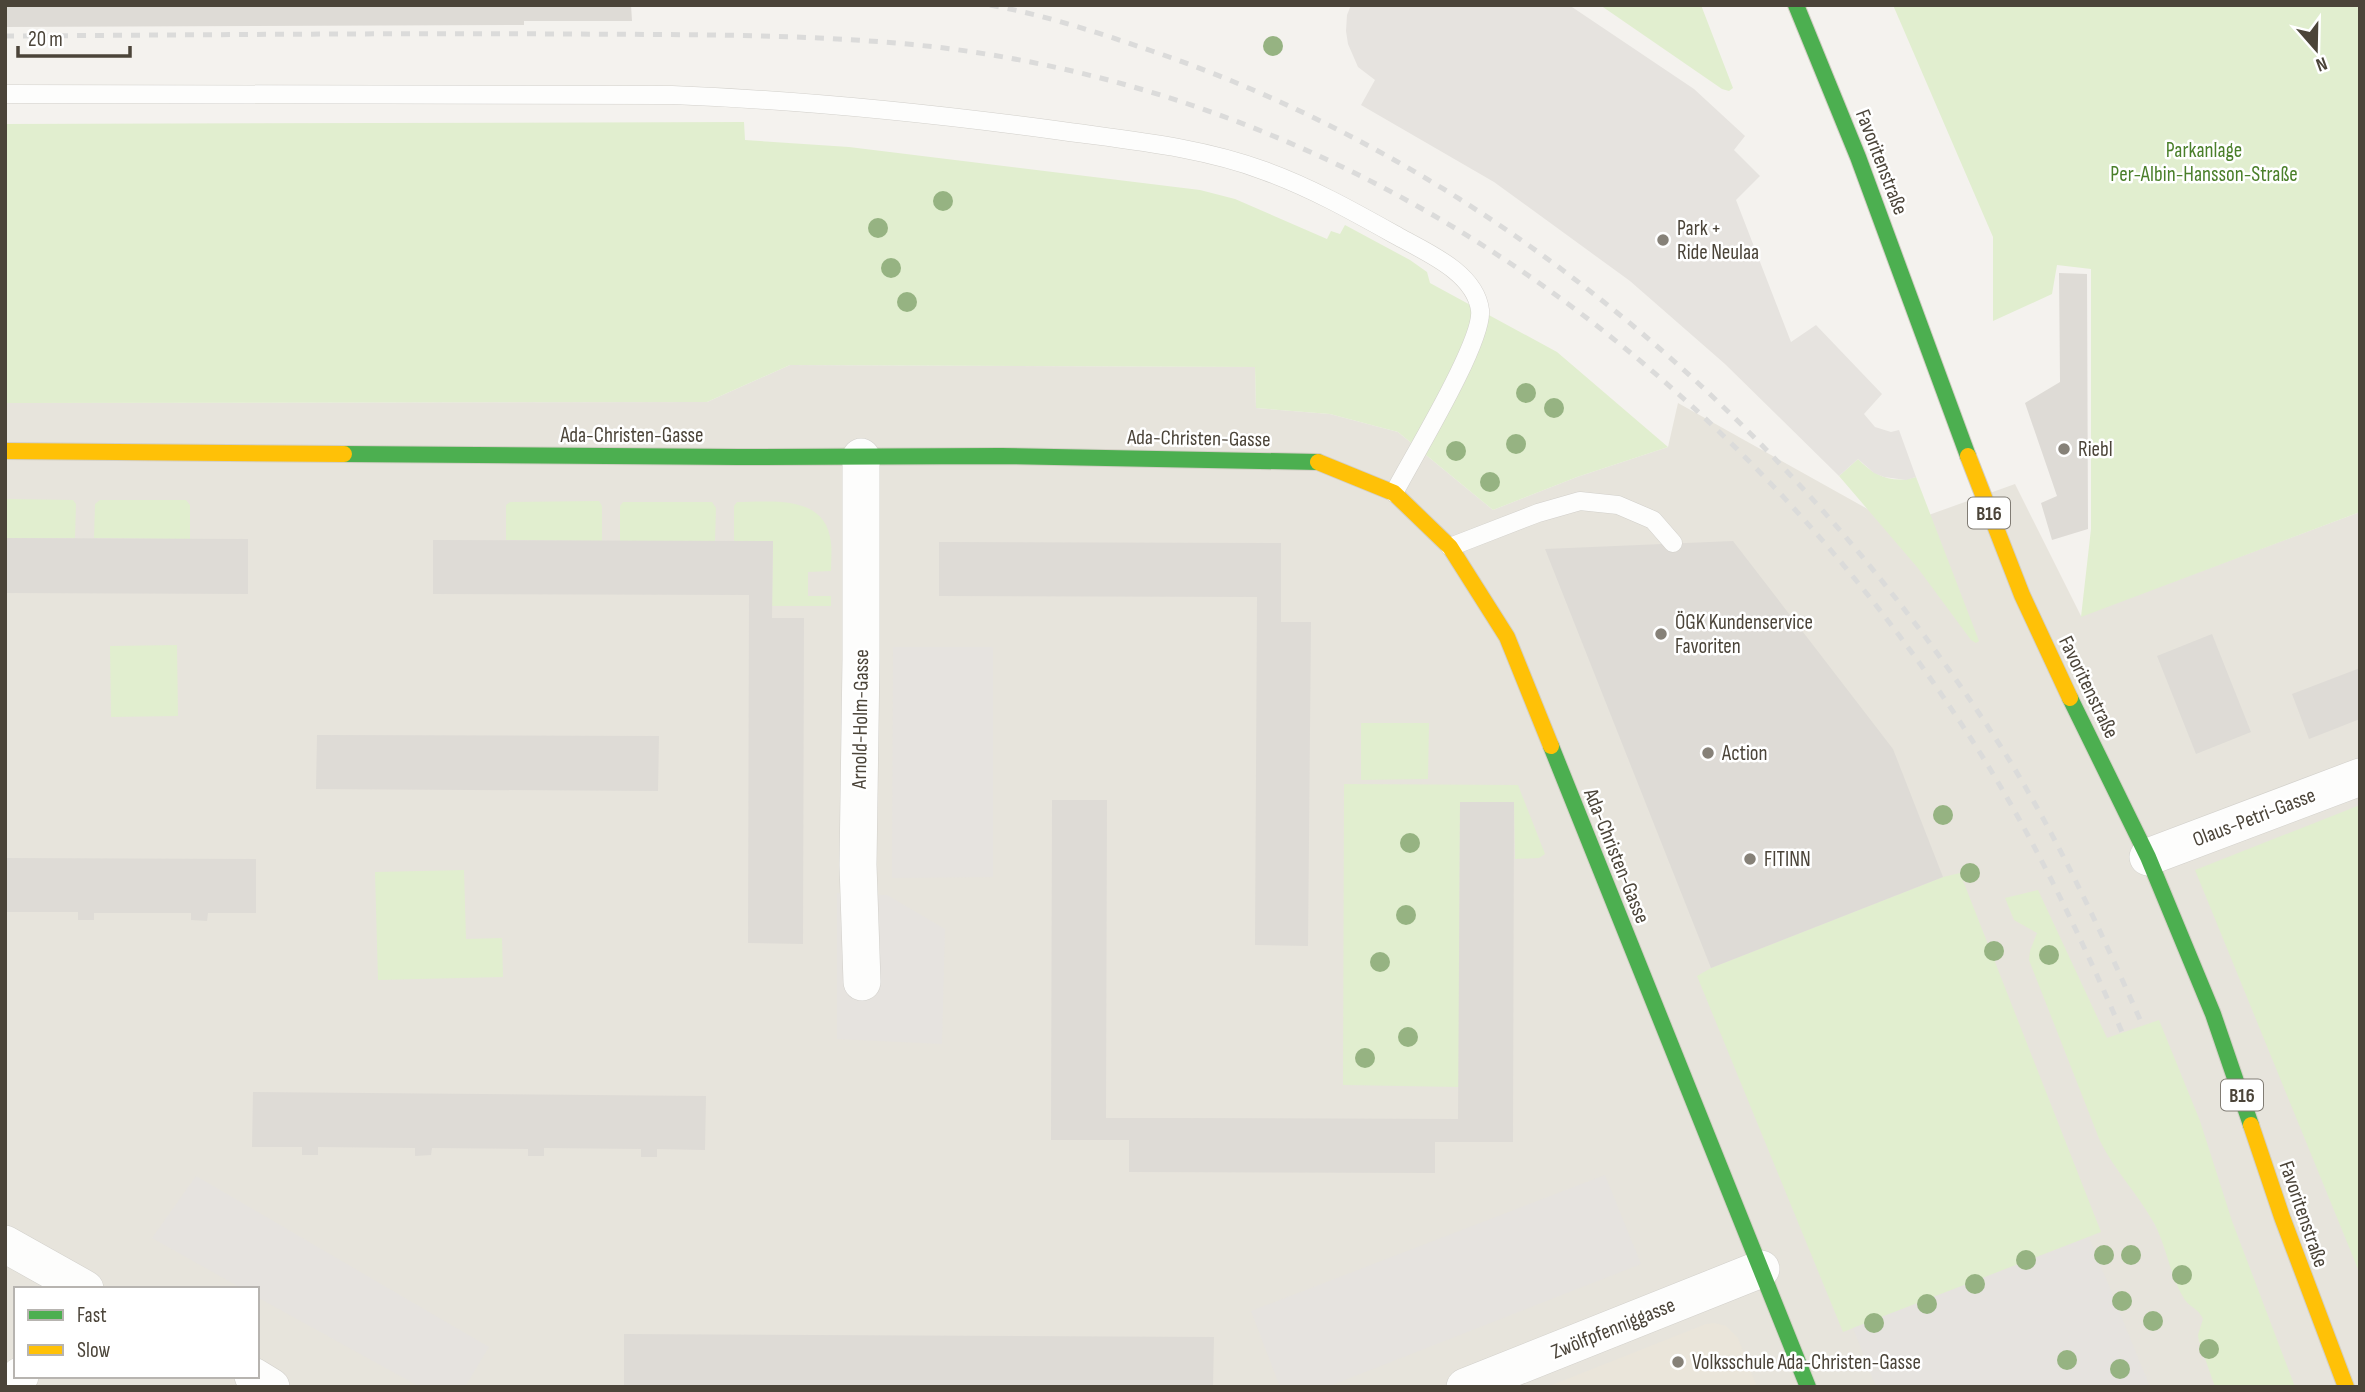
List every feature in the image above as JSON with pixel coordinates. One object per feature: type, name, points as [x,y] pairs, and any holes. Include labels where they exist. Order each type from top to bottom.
[{"type":"street","name":"Favoritenstraße","points":[[1796,5],[1858,157],[2017,583],[2148,857],[2213,1014],[2303,1278],[2346,1387]]},
{"type":"street","name":"Ada-Christen-Gasse","points":[[5,451],[1001,456],[1319,461],[1394,493],[1450,547],[1507,637],[1808,1387]]},
{"type":"street","name":"Arnold-Holm-Gasse","points":[[861,457],[858,865],[862,982]]},
{"type":"street","name":"Olaus-Petri-Gasse","points":[[2148,857],[2360,777]]},
{"type":"street","points":[[5,1244],[75,1286]]},
{"type":"street","name":"Zwölfpfenniggasse","points":[[1465,1387],[1761,1269]]},
{"type":"lane","points":[[5,93],[672,94],[757,98],[949,116],[1120,139],[1223,158],[1266,171],[1356,213],[1444,264],[1463,278],[1474,293],[1480,309],[1479,326],[1463,365],[1394,493]]},
{"type":"lane","points":[[1450,547],[1538,513],[1580,501],[1618,505],[1653,520],[1673,543]]},
{"type":"shaded area","name":"Park + Ride Neulaa","points":[[1351,5],[1569,5],[1694,89],[1745,136],[1734,150],[1760,176],[1736,200],[1791,342],[1816,325],[1882,394],[1864,414],[1875,427],[1891,432],[1899,430],[1916,477],[1906,480],[1884,477],[1874,473],[1858,459],[1839,476],[1725,364],[1630,281],[1494,182],[1361,105],[1375,80],[1358,67],[1348,44],[1347,15]]},
{"type":"shaded area","points":[[790,365],[1255,367],[1256,408],[1330,414],[1398,432],[1493,510],[1577,477],[1668,447],[1678,403],[1898,526],[2015,484],[2081,616],[2360,512],[2360,1387],[5,1387],[5,403],[707,402]]},
{"type":"shaded area","points":[[893,647],[993,647],[993,877],[892,878]]},
{"type":"shaded area","points":[[837,893],[887,895],[945,929],[942,1044],[837,1039]]},
{"type":"shaded area","points":[[1605,1175],[1641,1264],[1327,1387],[1280,1387],[1251,1311]]},
{"type":"shaded area","points":[[196,1176],[489,1347],[465,1387],[420,1387],[259,1298],[259,1287],[239,1287],[152,1238]]},
{"type":"shaded area","points":[[2089,1237],[2150,1387],[1876,1387],[1853,1328]]},
{"type":"shaded area","name":"Volksschule Ada-Christen-Gasse","points":[[1706,1324],[1726,1326],[1738,1338],[1757,1387],[1547,1387]]},
{"type":"green space","points":[[1600,5],[1701,5],[1733,88],[1729,91],[1722,89]]},
{"type":"green space","name":"Parkanlage Per-Albin-Hansson-Straße","points":[[1893,5],[2360,5],[2360,512],[2081,617],[2091,529],[2091,269],[2057,265],[2052,294],[1993,321],[1993,237]]},
{"type":"green space","points":[[744,122],[745,140],[849,147],[1200,190],[1235,199],[1327,239],[1331,231],[1340,234],[1345,225],[1410,260],[1427,272],[1430,283],[1557,352],[1668,447],[1577,477],[1493,510],[1398,432],[1330,414],[1256,408],[1255,367],[790,365],[707,402],[5,403],[5,124]]},
{"type":"green space","points":[[1858,459],[1884,477],[1899,480],[1916,477],[1979,641],[1976,643],[1971,640],[1917,567],[1839,476]]},
{"type":"green space","points":[[5,499],[73,500],[76,504],[75,538],[5,538]]},
{"type":"green space","points":[[100,500],[186,500],[190,505],[190,539],[94,538],[95,504]]},
{"type":"green space","points":[[599,501],[602,506],[602,541],[506,540],[506,505],[510,502]]},
{"type":"green space","points":[[623,502],[712,502],[716,508],[715,541],[620,541],[620,506]]},
{"type":"green space","points":[[737,502],[796,504],[809,508],[819,516],[827,527],[831,543],[831,571],[808,572],[808,596],[831,596],[831,606],[772,606],[773,542],[734,541],[734,506]]},
{"type":"green space","points":[[177,645],[178,716],[111,717],[110,646]]},
{"type":"green space","points":[[1361,723],[1429,723],[1428,779],[1361,780]]},
{"type":"green space","points":[[1344,784],[1518,785],[1545,854],[1539,858],[1515,859],[1514,802],[1460,802],[1459,1087],[1343,1085]]},
{"type":"green space","points":[[2360,805],[2360,1274],[2195,870]]},
{"type":"green space","points":[[464,870],[466,939],[502,938],[503,977],[378,980],[375,872]]},
{"type":"green space","points":[[1960,873],[2101,1232],[1843,1332],[1697,976],[1711,968],[1943,877]]},
{"type":"green space","points":[[2038,890],[2107,1038],[2159,1020],[2200,1121],[2232,1221],[2295,1387],[2215,1387],[2199,1341],[2203,1319],[2185,1300],[2154,1223],[2100,1141],[2029,960],[2037,933],[2014,920],[2005,898]]},
{"type":"building","points":[[5,5],[631,5],[632,21],[524,21],[524,25],[5,27]]},
{"type":"building","name":"Riebl","points":[[2059,273],[2087,274],[2088,529],[2052,540],[2041,503],[2057,496],[2025,403],[2060,382]]},
{"type":"building","points":[[5,538],[248,539],[248,594],[5,593]]},
{"type":"building","points":[[433,540],[773,541],[772,618],[804,618],[803,944],[748,943],[749,595],[433,594]]},
{"type":"building","points":[[1733,541],[1893,749],[1943,877],[1711,968],[1545,549]]},
{"type":"building","points":[[939,542],[1281,543],[1281,622],[1311,622],[1308,946],[1255,945],[1257,597],[939,596]]},
{"type":"building","points":[[2212,634],[2251,732],[2196,754],[2157,656]]},
{"type":"building","points":[[2360,668],[2360,719],[2309,739],[2292,694]]},
{"type":"building","points":[[317,735],[659,736],[658,791],[316,789]]},
{"type":"building","points":[[1052,800],[1107,800],[1106,1118],[1458,1119],[1460,802],[1514,802],[1513,1142],[1435,1142],[1435,1173],[1129,1172],[1129,1140],[1051,1140]]},
{"type":"building","points":[[5,858],[256,859],[256,913],[208,913],[207,921],[191,920],[191,913],[94,913],[94,920],[78,920],[78,912],[5,912]]},
{"type":"building","points":[[253,1092],[706,1096],[705,1150],[657,1149],[657,1157],[641,1157],[641,1149],[544,1148],[544,1156],[528,1156],[528,1149],[432,1148],[431,1155],[415,1156],[415,1148],[318,1147],[318,1155],[302,1155],[302,1147],[252,1147]]},
{"type":"building","points":[[624,1334],[1214,1337],[1213,1387],[624,1387]]},
{"type":"railway","points":[[990,5],[1051,19],[1132,44],[1281,102],[1404,166],[1521,240],[1631,324],[1734,417],[1829,518],[1917,626],[1996,739],[2037,808],[2092,915],[2142,1024]]},
{"type":"railway","points":[[5,36],[569,34],[856,40],[952,49],[1111,81],[1263,132],[1406,200],[1541,284],[1666,383],[1780,494],[1884,616],[1977,748],[2055,887],[2122,1032]]},
{"type":"traffic: fast","points":[[1796,5],[1858,157],[1968,456]]},
{"type":"traffic: fast","points":[[344,454],[1001,456],[1318,462]]},
{"type":"traffic: fast","points":[[2070,698],[2148,857],[2213,1014],[2251,1125]]},
{"type":"traffic: fast","points":[[1551,746],[1808,1387]]},
{"type":"traffic: slow","points":[[5,451],[344,454]]},
{"type":"traffic: slow","points":[[1968,456],[2022,595],[2070,698]]},
{"type":"traffic: slow","points":[[1318,462],[1394,493],[1450,547],[1507,637],[1551,746]]},
{"type":"traffic: slow","points":[[2251,1125],[2282,1217],[2346,1387]]},
{"type":"place","name":"Park + Ride Neulaa","points":[[1663,240]]},
{"type":"place","name":"Riebl","points":[[2064,449]]},
{"type":"place","name":"ÖGK Kundenservice Favoriten","points":[[1661,634]]},
{"type":"place","name":"Action","points":[[1708,753]]},
{"type":"place","name":"FITINN","points":[[1750,859]]},
{"type":"place","name":"Volksschule Ada-Christen-Gasse","points":[[1678,1362]]}]
